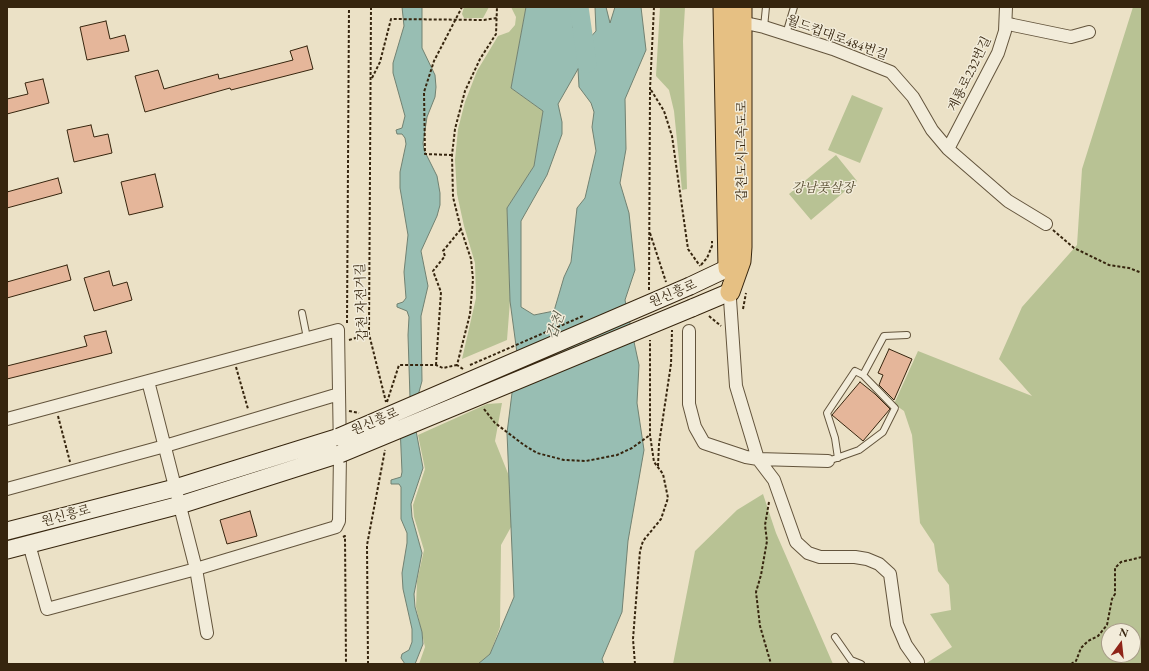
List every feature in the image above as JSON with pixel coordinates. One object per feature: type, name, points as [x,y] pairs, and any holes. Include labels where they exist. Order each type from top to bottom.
[{"type":"main road","name":"갑천도시고속도로","points":[[723,13],[728,268]]},
{"type":"main road","name":"갑천도시고속도로","points":[[730,292],[741,261],[742,247],[742,14]]},
{"type":"street","name":"계룡로232번길","points":[[948,149],[998,53],[1006,23],[1006,7]]},
{"type":"street","name":"월드컵대로484번길","points":[[723,13],[742,14],[764,27],[833,49],[891,72],[913,97],[932,130],[948,149],[1008,201],[1046,224]]},
{"type":"street","points":[[1006,23],[1070,36],[1089,32]]},
{"type":"street","points":[[728,268],[736,386],[758,459],[774,480],[796,542],[808,553],[820,558],[855,556],[879,564],[890,574],[897,624],[906,645],[917,662]]},
{"type":"street","name":"원신흥로","points":[[7,531],[340,445],[728,268]]},
{"type":"street","name":"원신흥로","points":[[7,550],[180,505],[699,312],[730,292]]},
{"type":"street","points":[[7,419],[338,330],[340,445],[339,521],[336,527],[196,568],[47,609],[29,544]]},
{"type":"street","points":[[689,331],[689,404],[695,427],[704,443],[746,457],[758,459],[833,459]]},
{"type":"street","points":[[148,381],[196,568],[207,633]]},
{"type":"street","points":[[7,489],[165,446],[339,394]]},
{"type":"lane","points":[[764,27],[766,7]]},
{"type":"lane","points":[[786,34],[794,7]]},
{"type":"lane","points":[[302,313],[307,338]]},
{"type":"lane","points":[[863,375],[884,336],[907,335]]},
{"type":"lane","points":[[855,371],[863,375],[896,408],[882,432],[859,450],[833,459],[835,438],[827,414],[855,371]]},
{"type":"lane","points":[[835,637],[851,660],[861,664]]},
{"type":"path","points":[[347,324],[349,7]]},
{"type":"path","name":"갑천 자전거길","points":[[371,7],[369,334],[387,404],[399,365],[436,365]]},
{"type":"path","points":[[452,155],[425,154],[424,92],[434,60],[456,21],[462,7]]},
{"type":"path","points":[[457,365],[470,314],[473,279],[471,260],[453,197],[452,155],[455,130],[465,91],[480,59],[496,34],[498,17],[496,7]]},
{"type":"path","points":[[649,291],[650,89],[654,7]]},
{"type":"path","points":[[371,79],[380,62],[390,19],[434,19],[456,21],[484,20],[498,17]]},
{"type":"path","points":[[650,89],[664,111],[672,136],[688,249],[700,266]]},
{"type":"path","points":[[1046,224],[1074,248],[1109,265],[1129,268],[1142,273]]},
{"type":"path","points":[[461,229],[443,251],[444,256],[433,271],[441,292],[436,365],[443,368],[457,365],[464,369]]},
{"type":"path","points":[[649,230],[666,284]]},
{"type":"path","points":[[699,312],[717,321],[723,331]]},
{"type":"path","points":[[658,466],[659,444],[671,364],[672,325]]},
{"type":"path","points":[[338,342],[369,334]]},
{"type":"path","points":[[635,664],[633,638],[640,551],[643,541],[661,519],[668,498],[663,474],[654,462],[650,435],[650,335]]},
{"type":"path","points":[[235,364],[249,414]]},
{"type":"path","points":[[481,404],[495,423],[524,445],[537,453],[564,460],[586,462],[617,455],[632,448],[650,435]]},
{"type":"path","points":[[349,410],[359,413],[364,412]]},
{"type":"path","points":[[57,412],[70,464]]},
{"type":"path","points":[[368,664],[367,545],[385,458],[385,446]]},
{"type":"path","points":[[770,501],[765,525],[767,540],[761,575],[756,592],[760,626],[771,664]]},
{"type":"path","points":[[345,536],[346,664]]},
{"type":"path","points":[[1071,664],[1076,661],[1081,648],[1088,641],[1098,636],[1107,625],[1112,599],[1115,594],[1115,568],[1121,562],[1142,557]]},
{"type":"green space","points":[[464,7],[489,7],[483,18],[464,18],[462,14]]},
{"type":"green space","points":[[511,7],[526,7],[511,88],[543,111],[534,166],[507,208],[510,301],[507,340],[462,359],[476,298],[475,263],[464,226],[457,194],[455,160],[458,129],[465,102],[477,71],[498,36],[509,32],[515,25],[516,17]]},
{"type":"green space","points":[[660,7],[685,7],[683,41],[687,189],[682,190],[674,111],[669,90],[656,76]]},
{"type":"green space","points":[[1133,7],[1142,7],[1142,664],[925,664],[952,647],[930,614],[951,610],[949,585],[938,571],[934,544],[920,523],[912,435],[904,411],[894,404],[918,351],[1032,396],[999,359],[1022,307],[1077,245],[1082,169]]},
{"type":"green space","name":"강남풋살장","points":[[852,95],[883,108],[860,163],[828,150]]},
{"type":"green space","name":"강남풋살장","points":[[836,155],[857,181],[811,220],[789,194]]},
{"type":"green space","points":[[502,403],[495,441],[509,476],[511,527],[501,545],[500,627],[490,654],[478,664],[419,664],[425,647],[416,607],[417,581],[424,550],[414,517],[413,505],[425,469],[418,435],[487,404]]},
{"type":"green space","points":[[763,494],[776,533],[833,664],[673,664],[695,551],[737,510]]},
{"type":"water","points":[[402,7],[422,7],[422,48],[435,75],[436,87],[435,97],[427,117],[423,143],[424,150],[437,176],[440,193],[440,205],[437,216],[421,251],[428,286],[421,316],[422,381],[416,403],[414,420],[423,468],[411,504],[412,517],[422,553],[414,594],[415,607],[422,632],[423,644],[415,664],[405,664],[401,658],[402,654],[409,650],[412,642],[412,629],[403,589],[402,573],[407,543],[407,533],[401,519],[401,487],[399,484],[391,484],[391,480],[401,477],[400,426],[410,398],[408,335],[409,317],[407,311],[397,307],[397,304],[403,302],[406,298],[404,272],[408,235],[400,188],[400,172],[406,144],[405,138],[402,134],[397,134],[396,130],[402,128],[405,116],[393,73],[393,63],[404,26]]},
{"type":"water","points":[[526,7],[574,7],[573,28],[587,41],[596,31],[595,7],[606,7],[610,23],[615,7],[641,7],[646,50],[625,99],[626,149],[620,183],[629,213],[635,270],[625,300],[639,365],[637,403],[644,450],[628,541],[622,612],[602,659],[604,664],[478,664],[490,654],[514,597],[507,433],[517,353],[510,301],[507,208],[534,166],[543,111],[511,88]],"holes":[[[578,69],[579,87],[591,103],[594,112],[592,127],[596,151],[585,198],[577,208],[571,262],[564,277],[554,311],[534,315],[521,307],[521,221],[547,175],[562,134],[562,122],[558,104]]]},
{"type":"building","points":[[106,21],[110,39],[125,35],[129,51],[87,60],[80,27]]},
{"type":"building","points":[[307,46],[313,69],[231,90],[230,88],[145,112],[135,76],[158,70],[164,89],[218,74],[219,79],[293,60],[290,51]]},
{"type":"building","points":[[43,79],[49,103],[7,114],[7,99],[28,94],[25,83]]},
{"type":"building","points":[[91,125],[94,137],[108,134],[112,153],[74,162],[67,130]]},
{"type":"building","points":[[155,174],[163,207],[129,215],[121,182]]},
{"type":"building","points":[[58,178],[62,193],[7,208],[7,192]]},
{"type":"building","points":[[67,265],[71,280],[7,298],[7,282]]},
{"type":"building","points":[[109,271],[113,286],[127,282],[132,300],[94,311],[84,278]]},
{"type":"building","points":[[106,331],[112,353],[7,379],[7,366],[87,346],[84,336]]},
{"type":"building","points":[[889,349],[912,359],[894,400],[879,385],[883,375],[878,373]]},
{"type":"building","points":[[860,382],[890,409],[863,441],[832,415]]},
{"type":"building","points":[[250,511],[257,536],[227,544],[220,520]]},
{"type":"waterway","name":"갑천","points":[[579,7],[587,63]]}]
